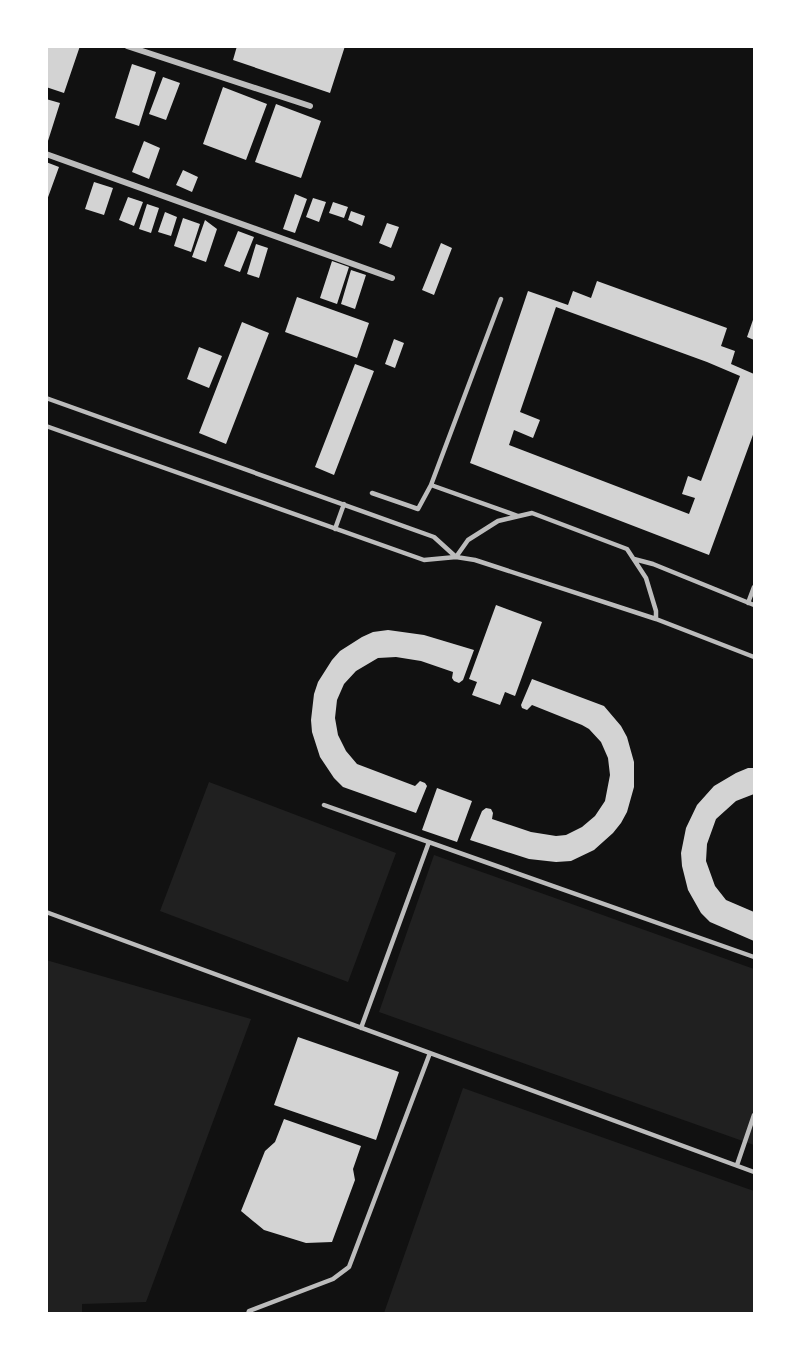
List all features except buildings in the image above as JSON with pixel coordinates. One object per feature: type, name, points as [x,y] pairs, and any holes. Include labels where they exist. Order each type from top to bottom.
[{"type":"street","points":[[127,46],[310,106]]},
{"type":"street","points":[[46,154],[392,278]]},
{"type":"lane","points":[[372,493],[418,509],[431,485],[501,298]]},
{"type":"lane","points":[[46,398],[434,537],[456,556]]},
{"type":"lane","points":[[46,426],[424,560],[456,556],[475,560],[656,619],[754,657]]},
{"type":"lane","points":[[431,485],[518,516]]},
{"type":"lane","points":[[335,529],[344,504]]},
{"type":"lane","points":[[456,556],[468,540],[498,521],[532,513],[627,549],[646,578],[657,611],[656,619]]},
{"type":"lane","points":[[634,559],[754,605]]},
{"type":"lane","points":[[748,603],[754,587]]},
{"type":"lane","points":[[324,804],[754,957]]},
{"type":"lane","points":[[361,1028],[429,842]]},
{"type":"lane","points":[[46,912],[754,1172]]},
{"type":"lane","points":[[248,1314],[249,1311],[333,1279],[349,1267],[430,1053]]},
{"type":"lane","points":[[737,1165],[754,1115]]},
{"type":"shaded area","points":[[209,782],[396,853],[348,982],[160,911]]},
{"type":"shaded area","points":[[434,855],[754,969],[754,1145],[379,1012]]},
{"type":"shaded area","points":[[46,960],[251,1019],[146,1302],[82,1304],[82,1313],[47,1313]]},
{"type":"shaded area","points":[[463,1088],[754,1191],[754,1313],[384,1313]]}]
